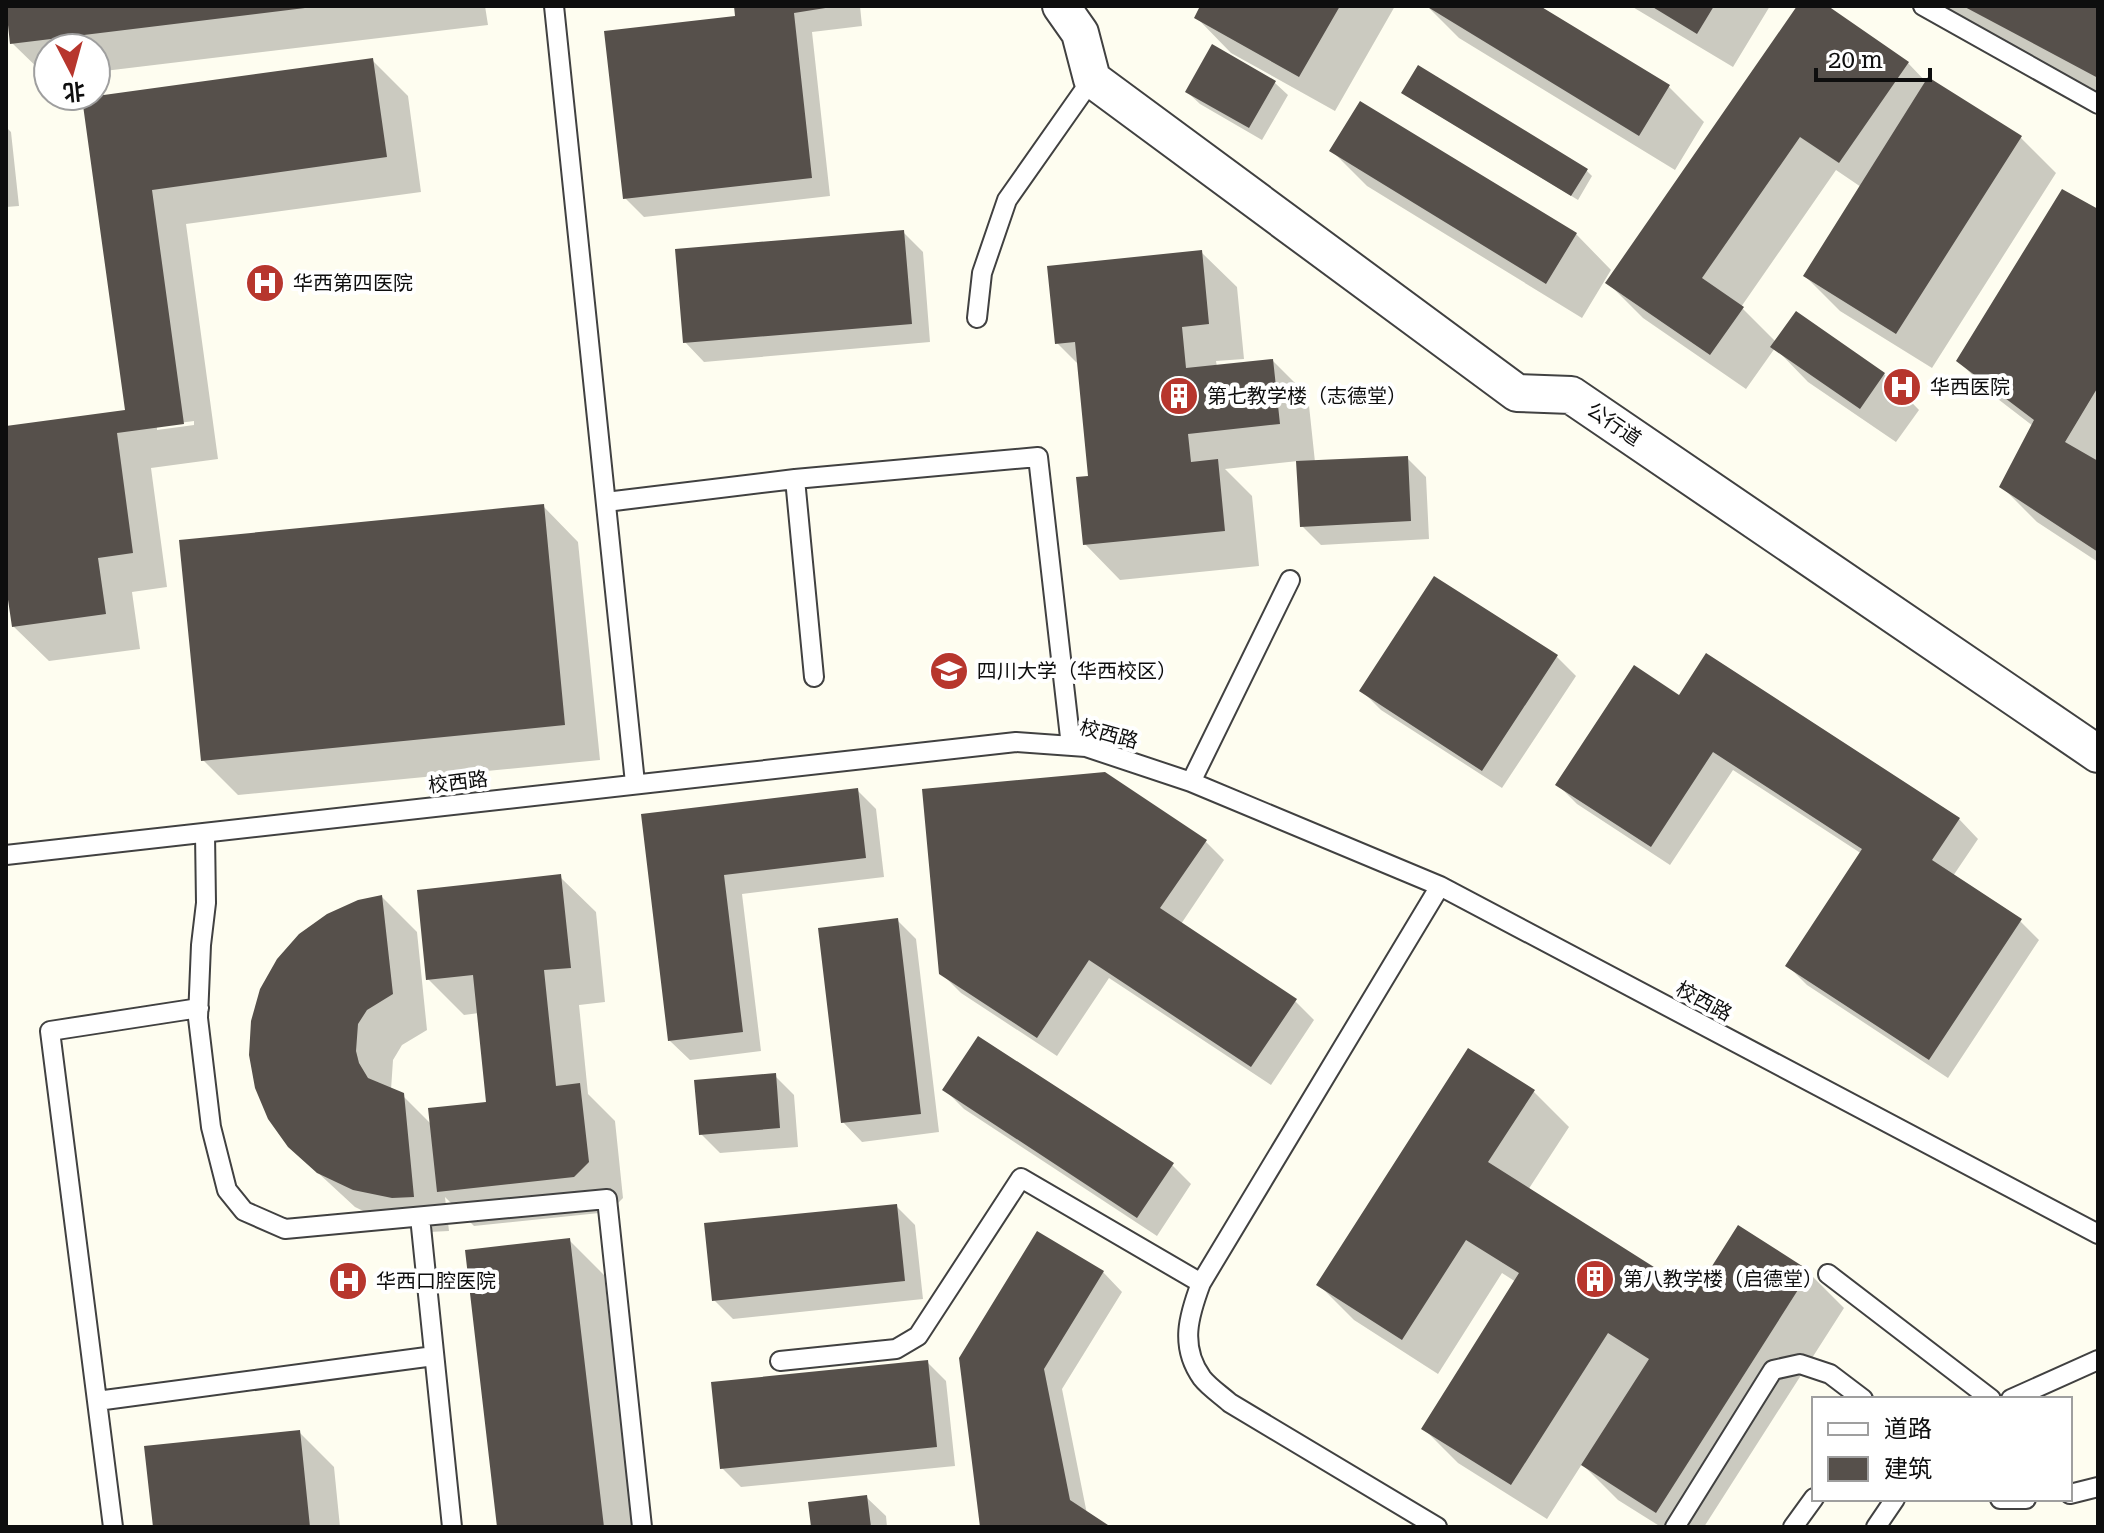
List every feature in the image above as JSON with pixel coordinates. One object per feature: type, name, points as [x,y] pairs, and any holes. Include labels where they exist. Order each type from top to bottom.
[{"type":"street","name":"公行道","points":[[1033,6],[1092,79],[1517,393],[1571,395],[2098,754]]},
{"type":"street","points":[[1061,6],[1080,33],[1092,79]]},
{"type":"lane","points":[[554,6],[635,783]]},
{"type":"lane","points":[[1923,6],[2098,104]]},
{"type":"lane","points":[[977,318],[982,273],[1007,200],[1092,79]]},
{"type":"lane","points":[[606,502],[795,479],[1038,457],[1071,746]]},
{"type":"lane","points":[[795,479],[814,677]]},
{"type":"lane","points":[[1191,782],[1290,580]]},
{"type":"lane","name":"校西路","points":[[6,855],[1016,742],[1086,747],[1191,782],[1440,886],[2098,1234]]},
{"type":"lane","points":[[205,834],[206,903],[199,1008],[211,1127],[227,1190],[244,1211],[285,1229],[607,1199],[642,1527]]},
{"type":"lane","points":[[1437,1527],[1230,1403],[1202,1378],[1190,1352],[1187,1321],[1201,1283],[1440,886]]},
{"type":"lane","points":[[113,1527],[50,1031],[199,1008]]},
{"type":"lane","points":[[780,1361],[896,1349],[918,1336],[1021,1178],[1201,1283]]},
{"type":"lane","points":[[420,1217],[452,1527]]},
{"type":"lane","points":[[1828,1274],[1988,1397]]},
{"type":"lane","points":[[97,1401],[434,1356]]},
{"type":"lane","points":[[2015,1397],[2098,1360]]},
{"type":"lane","points":[[1675,1527],[1773,1370],[1800,1364],[1830,1374],[1860,1397]]},
{"type":"lane","points":[[2072,1494],[2098,1487]]},
{"type":"lane","points":[[1793,1527],[1812,1501]]},
{"type":"lane","points":[[1876,1527],[1894,1501]]},
{"type":"building","points":[[6,6],[305,6],[108,32],[32,32],[32,41],[10,44]]},
{"type":"building","points":[[734,6],[838,6],[794,13],[812,178],[623,199],[604,31],[735,16]]},
{"type":"building","points":[[1200,6],[1340,6],[1299,77],[1194,18]]},
{"type":"building","points":[[1426,6],[1540,6],[1670,85],[1639,136]]},
{"type":"building","points":[[1651,6],[1714,6],[1697,34]]},
{"type":"building","points":[[1797,6],[1828,6],[1909,62],[1839,163],[1800,137],[1702,278],[1744,307],[1710,355],[1605,283]]},
{"type":"building","points":[[1963,6],[2098,6],[2098,78]]},
{"type":"building","points":[[1212,44],[1276,81],[1249,128],[1185,92]]},
{"type":"building","points":[[373,58],[387,157],[152,190],[184,424],[117,433],[133,553],[98,558],[106,614],[12,627],[6,586],[6,426],[125,410],[84,112],[112,112],[112,94]]},
{"type":"building","points":[[1418,65],[1588,169],[1571,196],[1401,93]]},
{"type":"building","points":[[1928,77],[2022,136],[1896,334],[1803,276]]},
{"type":"building","points":[[1360,101],[1577,233],[1546,284],[1329,151]]},
{"type":"building","points":[[2062,189],[2098,209],[2098,387],[2065,442],[2098,461],[2098,552],[1999,487],[2034,420],[1956,361]]},
{"type":"building","points":[[904,230],[912,324],[683,343],[675,249]]},
{"type":"building","name":"第七教学楼（志德堂）","points":[[1202,250],[1209,324],[1182,327],[1186,368],[1273,359],[1280,424],[1188,434],[1191,462],[1218,459],[1225,531],[1083,545],[1076,477],[1088,476],[1075,342],[1055,344],[1047,266]]},
{"type":"building","points":[[1796,311],[1885,373],[1860,409],[1770,347]]},
{"type":"building","points":[[1408,456],[1411,521],[1300,527],[1296,461]]},
{"type":"building","points":[[544,504],[565,725],[201,761],[179,540]]},
{"type":"building","points":[[1434,576],[1558,655],[1482,771],[1359,691]]},
{"type":"building","points":[[1706,653],[1960,818],[1932,860],[2022,919],[1929,1060],[1785,966],[1862,849],[1713,752],[1651,847],[1555,785],[1634,665],[1679,695]]},
{"type":"building","points":[[1105,772],[1207,840],[1160,908],[1297,999],[1251,1067],[1089,960],[1037,1038],[939,974],[922,789]]},
{"type":"building","points":[[858,788],[866,858],[724,875],[743,1032],[668,1041],[641,814]]},
{"type":"building","points":[[561,874],[571,968],[544,970],[556,1086],[580,1083],[589,1162],[574,1177],[437,1192],[428,1108],[486,1102],[473,975],[426,980],[417,890]]},
{"type":"building","points":[[382,895],[393,994],[367,1010],[358,1024],[356,1051],[368,1078],[404,1093],[414,1197],[392,1198],[353,1190],[317,1173],[288,1147],[268,1119],[255,1088],[249,1055],[251,1021],[260,989],[277,959],[299,934],[327,914],[358,900]]},
{"type":"building","points":[[898,918],[921,1114],[841,1123],[818,928]]},
{"type":"building","points":[[978,1036],[1174,1163],[1137,1218],[942,1090]]},
{"type":"building","name":"第八教学楼（启德堂）","points":[[1468,1048],[1535,1090],[1488,1162],[1695,1293],[1738,1225],[1810,1271],[1656,1513],[1581,1465],[1649,1359],[1608,1333],[1511,1485],[1421,1429],[1519,1273],[1466,1240],[1402,1340],[1316,1285]]},
{"type":"building","points":[[776,1073],[780,1128],[699,1135],[694,1080]]},
{"type":"building","points":[[897,1204],[905,1281],[712,1301],[704,1223]]},
{"type":"building","points":[[1037,1231],[1104,1271],[1044,1369],[1070,1500],[1111,1527],[980,1527],[959,1358]]},
{"type":"building","points":[[570,1238],[604,1527],[497,1527],[465,1250]]},
{"type":"building","points":[[928,1360],[937,1447],[720,1469],[711,1382]]},
{"type":"building","points":[[300,1430],[310,1527],[153,1527],[144,1446]]},
{"type":"building","points":[[867,1495],[871,1527],[811,1527],[808,1502]]},
{"type":"place","name":"华西第四医院","points":[[265,283]]},
{"type":"place","name":"华西医院","points":[[1902,387]]},
{"type":"place","name":"第七教学楼（志德堂）","points":[[1179,396]]},
{"type":"place","name":"四川大学（华西校区）","points":[[949,671]]},
{"type":"place","name":"第八教学楼（启德堂）","points":[[1595,1279]]},
{"type":"place","name":"华西口腔医院","points":[[348,1281]]}]
